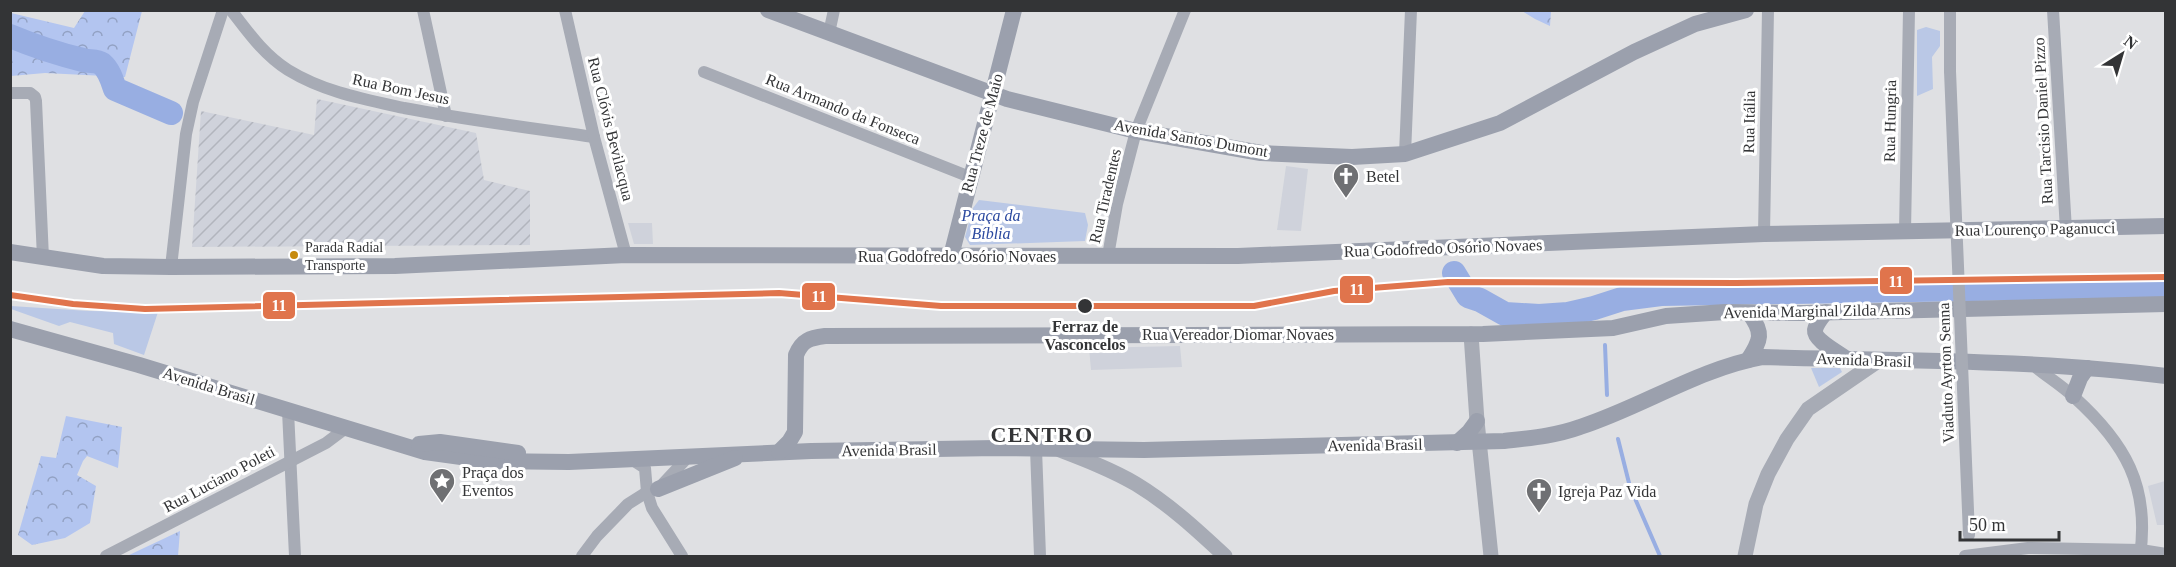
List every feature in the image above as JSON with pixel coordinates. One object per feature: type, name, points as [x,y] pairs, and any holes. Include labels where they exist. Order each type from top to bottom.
[{"type":"main road","name":"Avenida Santos Dumont","points":[[768,10],[993,94],[1136,131],[1261,153],[1352,157],[1405,154],[1500,123],[1695,17],[1746,10]]},
{"type":"main road","name":"Rua Treze de Maio","points":[[951,256],[1014,10]]},
{"type":"main road","name":"Rua Lourenço Paganucci","points":[[1905,232],[2166,226]]},
{"type":"main road","name":"Rua Godofredo Osório Novaes","points":[[10,252],[102,266],[395,266],[626,255],[1238,256],[1764,234],[1905,232]]},
{"type":"main road","name":"Avenida Marginal Zilda Arns","points":[[1471,334],[1613,328],[1666,316],[1716,312],[1826,312],[2166,304]]},
{"type":"main road","points":[[1826,312],[1815,328],[1816,335],[1820,341],[1848,360]]},
{"type":"main road","points":[[1748,360],[1758,344],[1760,335],[1757,324],[1749,313]]},
{"type":"main road","name":"Avenida Brasil","points":[[10,329],[406,445],[440,442],[569,462],[811,451],[1144,450],[1479,442],[1547,436],[1580,427],[1724,367],[1763,357],[2033,365],[2166,376]]},
{"type":"main road","name":"Rua Vereador Diomar Novaes","points":[[795,432],[796,355],[804,342],[810,338],[825,336],[1471,334]]},
{"type":"main road","points":[[2073,396],[2087,368]]},
{"type":"main road","points":[[1457,443],[1476,421]]},
{"type":"main road","points":[[779,452],[795,432],[811,451]]},
{"type":"main road","points":[[652,490],[747,454]]},
{"type":"street","points":[[171,267],[186,134],[193,102],[223,10]]},
{"type":"street","name":"Rua Bom Jesus","points":[[231,10],[258,46],[286,69],[321,88],[370,101],[446,116],[594,137]]},
{"type":"street","points":[[423,10],[446,116]]},
{"type":"street","name":"Rua Clóvis Bevilacqua","points":[[565,10],[594,137],[626,255]]},
{"type":"street","points":[[829,33],[834,10]]},
{"type":"street","name":"Rua Tiradentes","points":[[1108,256],[1117,204],[1136,131],[1185,10]]},
{"type":"street","points":[[1405,154],[1411,10]]},
{"type":"street","name":"Rua Itália","points":[[1764,234],[1768,10]]},
{"type":"street","name":"Rua Hungria","points":[[1905,232],[1909,10]]},
{"type":"street","name":"Viaduto Ayrton Senna","points":[[1950,10],[1950,71],[1970,535],[1968,556]]},
{"type":"street","name":"Rua Tarcisio Daniel Pizzo","points":[[2053,10],[2066,230]]},
{"type":"street","name":"Rua Armando da Fonseca","points":[[704,72],[970,177]]},
{"type":"street","points":[[10,93],[30,93],[35,97],[43,258]]},
{"type":"street","points":[[1471,334],[1476,421],[1491,556]]},
{"type":"street","points":[[1744,556],[1756,504],[1772,465],[1787,439],[1808,409],[1878,361]]},
{"type":"street","points":[[2033,365],[2073,396],[2102,427],[2128,461],[2140,491],[2144,521],[2141,553]]},
{"type":"street","points":[[288,411],[295,556]]},
{"type":"street","name":"Rua Luciano Poleti","points":[[106,556],[326,443],[346,428]]},
{"type":"street","points":[[1036,449],[1040,556]]},
{"type":"street","points":[[1060,450],[1100,466],[1150,493],[1186,520],[1225,556]]},
{"type":"street","points":[[582,556],[628,504],[652,490],[689,456]]},
{"type":"street","points":[[631,459],[645,468],[652,490],[652,508],[682,556]]},
{"type":"street","points":[[1749,532],[1752,548],[1757,556]]},
{"type":"street","points":[[1968,556],[2028,548],[2166,554]]},
{"type":"shaded area","points":[[317,99],[476,133],[484,180],[530,191],[530,245],[192,247],[201,111],[314,135]]},
{"type":"shaded area","points":[[1286,166],[1308,169],[1301,231],[1277,230]]},
{"type":"shaded area","points":[[628,223],[652,223],[653,244],[634,244]]},
{"type":"shaded area","points":[[1180,346],[1182,367],[1091,370],[1089,348]]},
{"type":"shaded area","points":[[2165,481],[2165,525],[2157,525],[2148,486]]},
{"type":"green space","points":[[85,11],[142,11],[125,77],[45,73],[11,76],[11,13],[74,28]]},
{"type":"green space","points":[[1522,11],[1551,11],[1550,26],[1535,19]]},
{"type":"green space","points":[[1926,27],[1940,31],[1940,46],[1932,57],[1933,89],[1917,96],[1917,30]]},
{"type":"green space","name":"Praça da Bíblia","points":[[979,200],[1085,213],[1088,225],[1085,241],[970,245],[965,237],[973,208]]},
{"type":"green space","points":[[11,306],[89,311],[158,312],[144,355],[114,344],[113,333],[70,322],[59,326],[11,309]]},
{"type":"green space","points":[[1811,368],[1840,368],[1842,372],[1819,387]]},
{"type":"green space","points":[[66,416],[122,427],[118,468],[87,456],[77,475],[96,486],[90,523],[65,538],[32,545],[18,535],[41,456],[56,458]]},
{"type":"green space","points":[[180,531],[178,556],[127,556]]},
{"type":"waterway","points":[[10,36],[55,52],[100,63],[108,72],[115,89],[171,113]]},
{"type":"waterway","points":[[1454,273],[1468,296],[1505,314],[1539,316],[1568,314],[1622,299],[1661,294],[2166,286]]},
{"type":"waterway","points":[[1605,345],[1607,395]]},
{"type":"waterway","points":[[1618,439],[1630,487],[1660,556]]},
{"type":"transit line","name":"11","points":[[10,295],[73,304],[145,309],[779,293],[941,306],[1254,306],[1334,291],[1448,282],[1736,283],[2166,277]]},
{"type":"place","name":"Betel","points":[[1346,199]]},
{"type":"place","name":"Parada Radial Transporte","points":[[294,255]]},
{"type":"place","name":"Ferraz de Vasconcelos","points":[[1085,306]]},
{"type":"place","name":"Praça dos Eventos","points":[[442,504]]},
{"type":"place","name":"Igreja Paz Vida","points":[[1539,514]]},
{"type":"district","name":"CENTRO","points":[[1042,434]]}]
